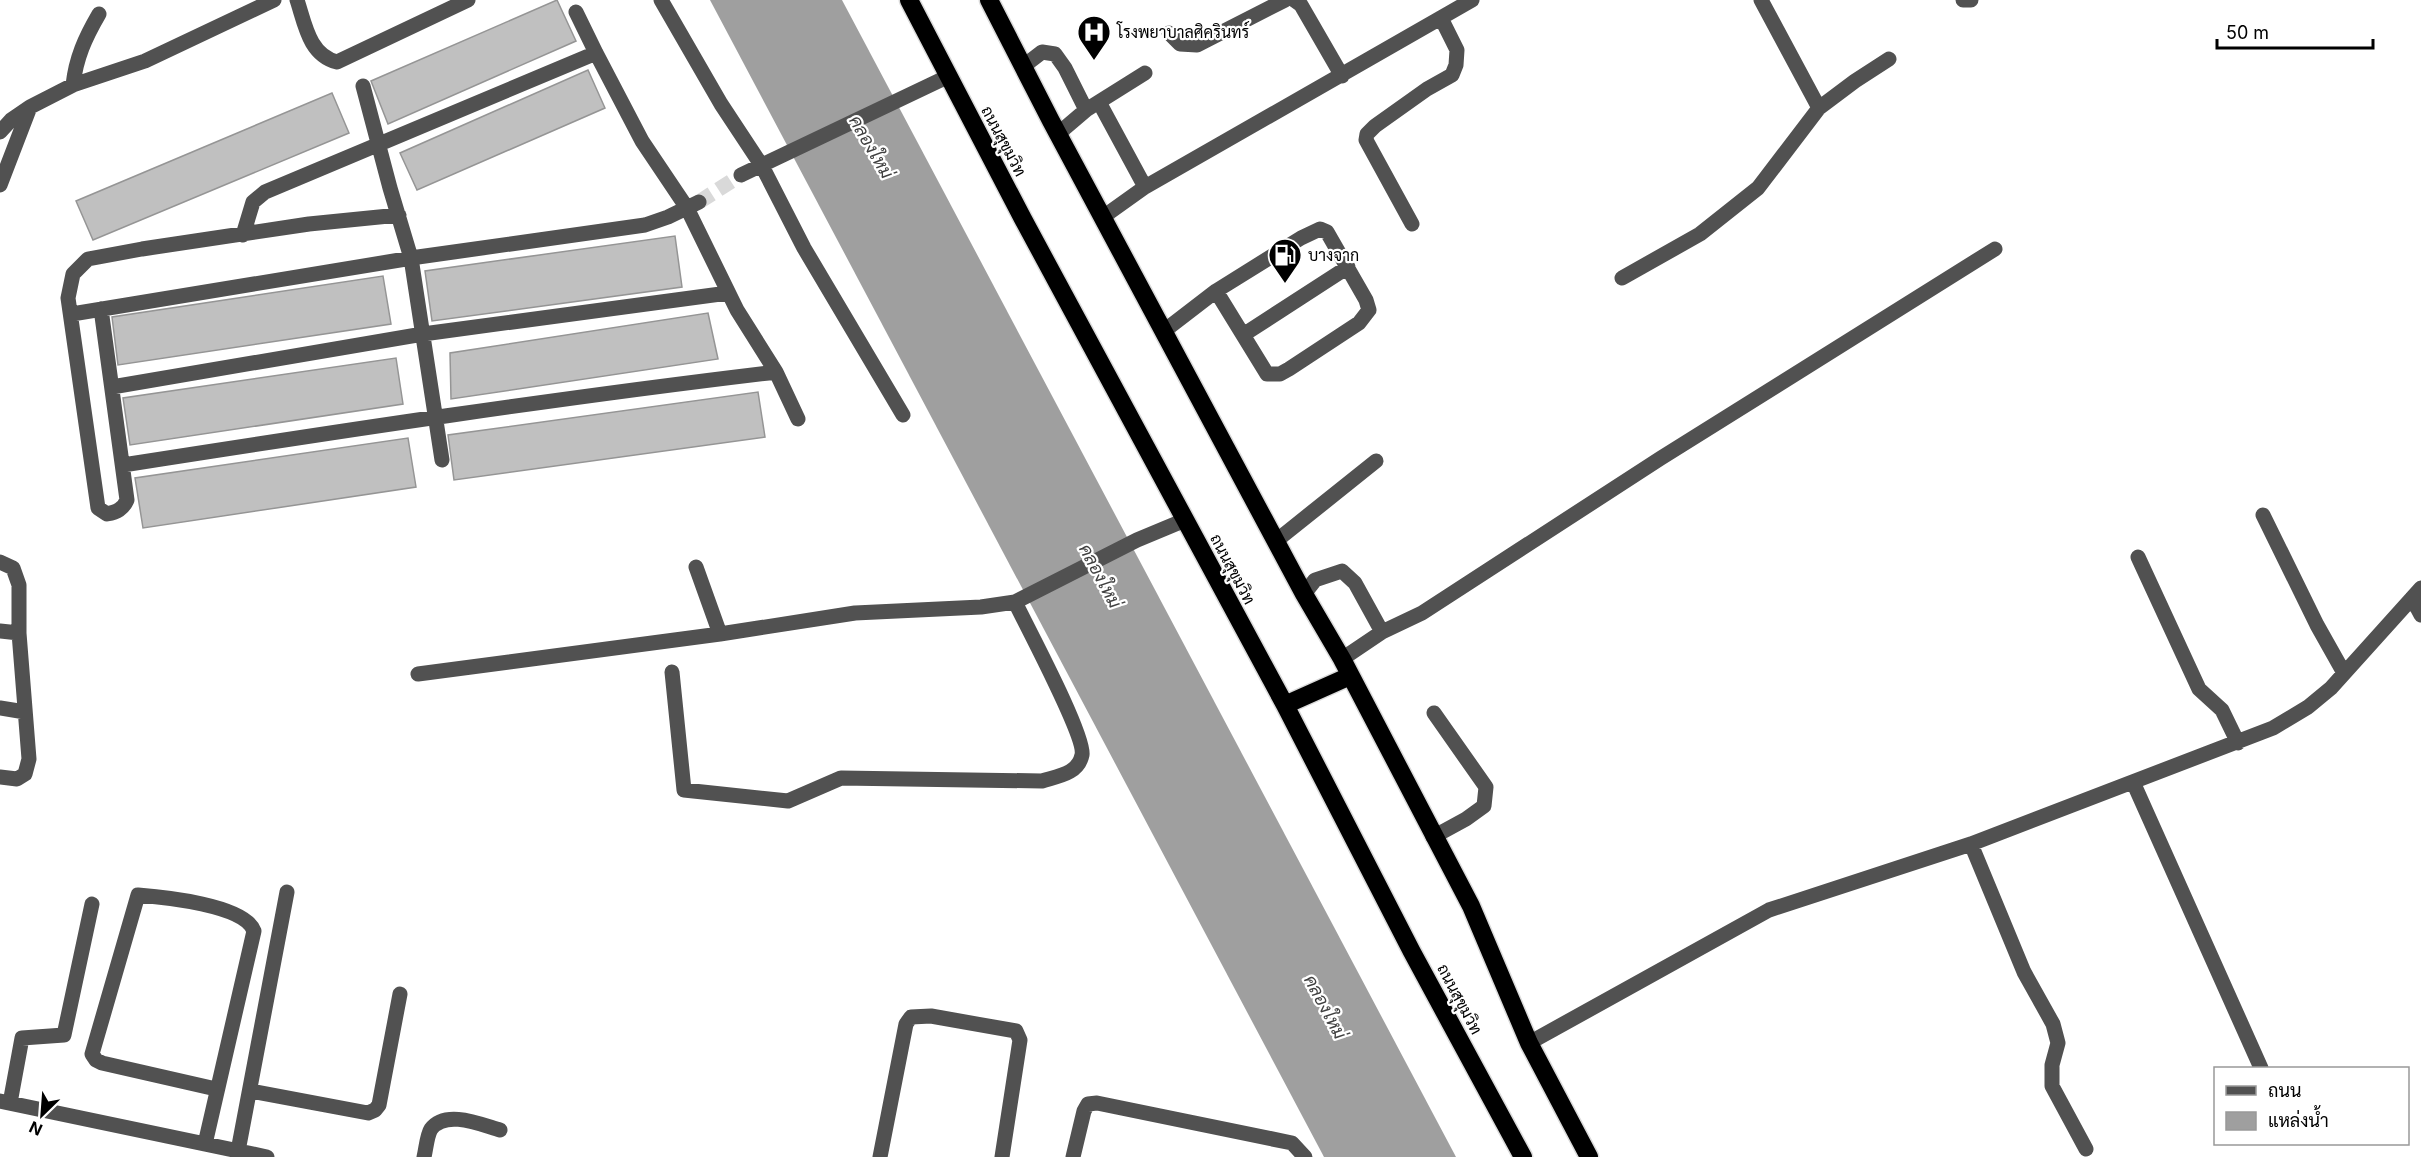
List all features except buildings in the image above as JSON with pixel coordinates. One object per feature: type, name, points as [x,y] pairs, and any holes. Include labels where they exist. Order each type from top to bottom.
[{"type":"highway","name":"ถนนสุขุมวิท","points":[[909,0],[1285,705],[1412,952],[1523,1157]]},
{"type":"highway","points":[[989,0],[1304,594],[1342,659],[1471,906],[1529,1043],[1589,1157]]},
{"type":"highway","points":[[1285,705],[1350,676]]},
{"type":"street","points":[[0,132],[11,120],[30,107],[73,86],[146,61],[274,0]]},
{"type":"street","points":[[297,0],[314,49],[337,62],[468,0]]},
{"type":"street","points":[[661,0],[721,104],[762,166],[804,248],[903,415]]},
{"type":"street","points":[[1169,33],[1180,44],[1197,45],[1285,0]]},
{"type":"street","points":[[1294,0],[1301,5],[1342,76]]},
{"type":"street","points":[[1103,217],[1145,187],[1342,76],[1445,10],[1472,0]]},
{"type":"street","points":[[1761,0],[1819,108]]},
{"type":"street","points":[[1963,0],[1971,0]]},
{"type":"street","points":[[1413,224],[1366,140],[1367,134],[1375,126],[1426,89],[1452,75],[1456,65],[1457,50],[1445,10]]},
{"type":"street","points":[[576,12],[642,141],[693,205],[736,310],[776,372],[798,419]]},
{"type":"street","points":[[73,86],[75,66],[81,46],[99,14]]},
{"type":"street","points":[[1024,69],[1042,52],[1055,54],[1145,187]]},
{"type":"street","points":[[243,235],[253,202],[265,192],[596,53]]},
{"type":"street","points":[[1622,278],[1700,234],[1758,188],[1819,108],[1889,59]]},
{"type":"street","points":[[1059,133],[1092,106],[1145,73]]},
{"type":"street","points":[[741,175],[918,93],[949,76]]},
{"type":"street","points":[[363,86],[411,258],[442,459]]},
{"type":"street","points":[[0,185],[30,107]]},
{"type":"street","points":[[72,314],[411,258],[645,225],[693,205]]},
{"type":"street","points":[[102,309],[127,500],[125,506],[117,512],[107,514],[98,508],[68,298],[73,274],[88,259],[142,249],[309,224],[399,214]]},
{"type":"street","points":[[1164,331],[1216,291],[1301,238],[1320,229],[1327,232],[1366,300],[1369,310],[1364,318],[1289,369],[1280,374],[1267,374],[1216,291]]},
{"type":"street","points":[[1342,659],[1382,633],[1422,613],[1661,458],[1995,249]]},
{"type":"street","points":[[1243,335],[1348,267]]},
{"type":"street","points":[[112,387],[423,334],[728,293]]},
{"type":"street","points":[[123,465],[595,393],[776,372]]},
{"type":"street","points":[[1276,541],[1376,461]]},
{"type":"street","points":[[2263,515],[2312,615],[2344,673]]},
{"type":"street","points":[[418,674],[720,634],[855,613],[981,607],[1018,600],[1137,540],[1185,519]]},
{"type":"street","points":[[2138,557],[2199,689],[2222,710],[2238,743]]},
{"type":"street","points":[[0,562],[13,568],[19,585],[19,633],[29,759],[25,774],[17,779],[0,777]]},
{"type":"street","points":[[696,567],[720,634]]},
{"type":"street","points":[[1304,594],[1315,580],[1342,571],[1355,583],[1382,633]]},
{"type":"street","points":[[1529,1043],[1768,910],[1971,844],[2273,728],[2308,707],[2331,688],[2417,593]]},
{"type":"street","points":[[2417,593],[2421,615]]},
{"type":"street","points":[[672,672],[684,790],[788,801],[841,778],[1042,781],[1070,772],[1077,765],[1083,751],[1076,730],[1018,600]]},
{"type":"street","points":[[0,631],[19,633]]},
{"type":"street","points":[[0,708],[26,712]]},
{"type":"street","points":[[1433,837],[1484,806],[1486,786],[1434,713]]},
{"type":"street","points":[[2133,782],[2261,1067]]},
{"type":"street","points":[[1971,844],[2024,972],[2053,1024],[2058,1043],[2052,1065],[2052,1086],[2086,1149]]},
{"type":"street","points":[[238,1151],[287,892]]},
{"type":"street","points":[[205,1144],[254,931],[253,927],[238,916],[174,897],[138,895],[92,1054],[102,1064],[216,1089]]},
{"type":"street","points":[[92,903],[64,1035],[22,1038],[5,1102],[266,1157]]},
{"type":"street","points":[[250,1091],[368,1113],[375,1110],[379,1105],[400,994]]},
{"type":"street","points":[[880,1157],[906,1024],[911,1017],[931,1016],[1016,1031],[1020,1040],[1002,1157]]},
{"type":"street","points":[[1073,1157],[1084,1111],[1088,1104],[1097,1103],[1292,1143],[1305,1157]]},
{"type":"street","points":[[424,1157],[430,1130],[440,1121],[460,1119],[500,1130]]},
{"type":"water","name":"คลองใหม่","points":[[710,0],[842,0],[1456,1157],[1324,1157]]},
{"type":"tunnel","points":[[699,202],[741,175]]},
{"type":"place","name":"โรงพยาบาลศิครินทร์","points":[[1094,61]]},
{"type":"place","name":"บางจาก","points":[[1285,284]]}]
